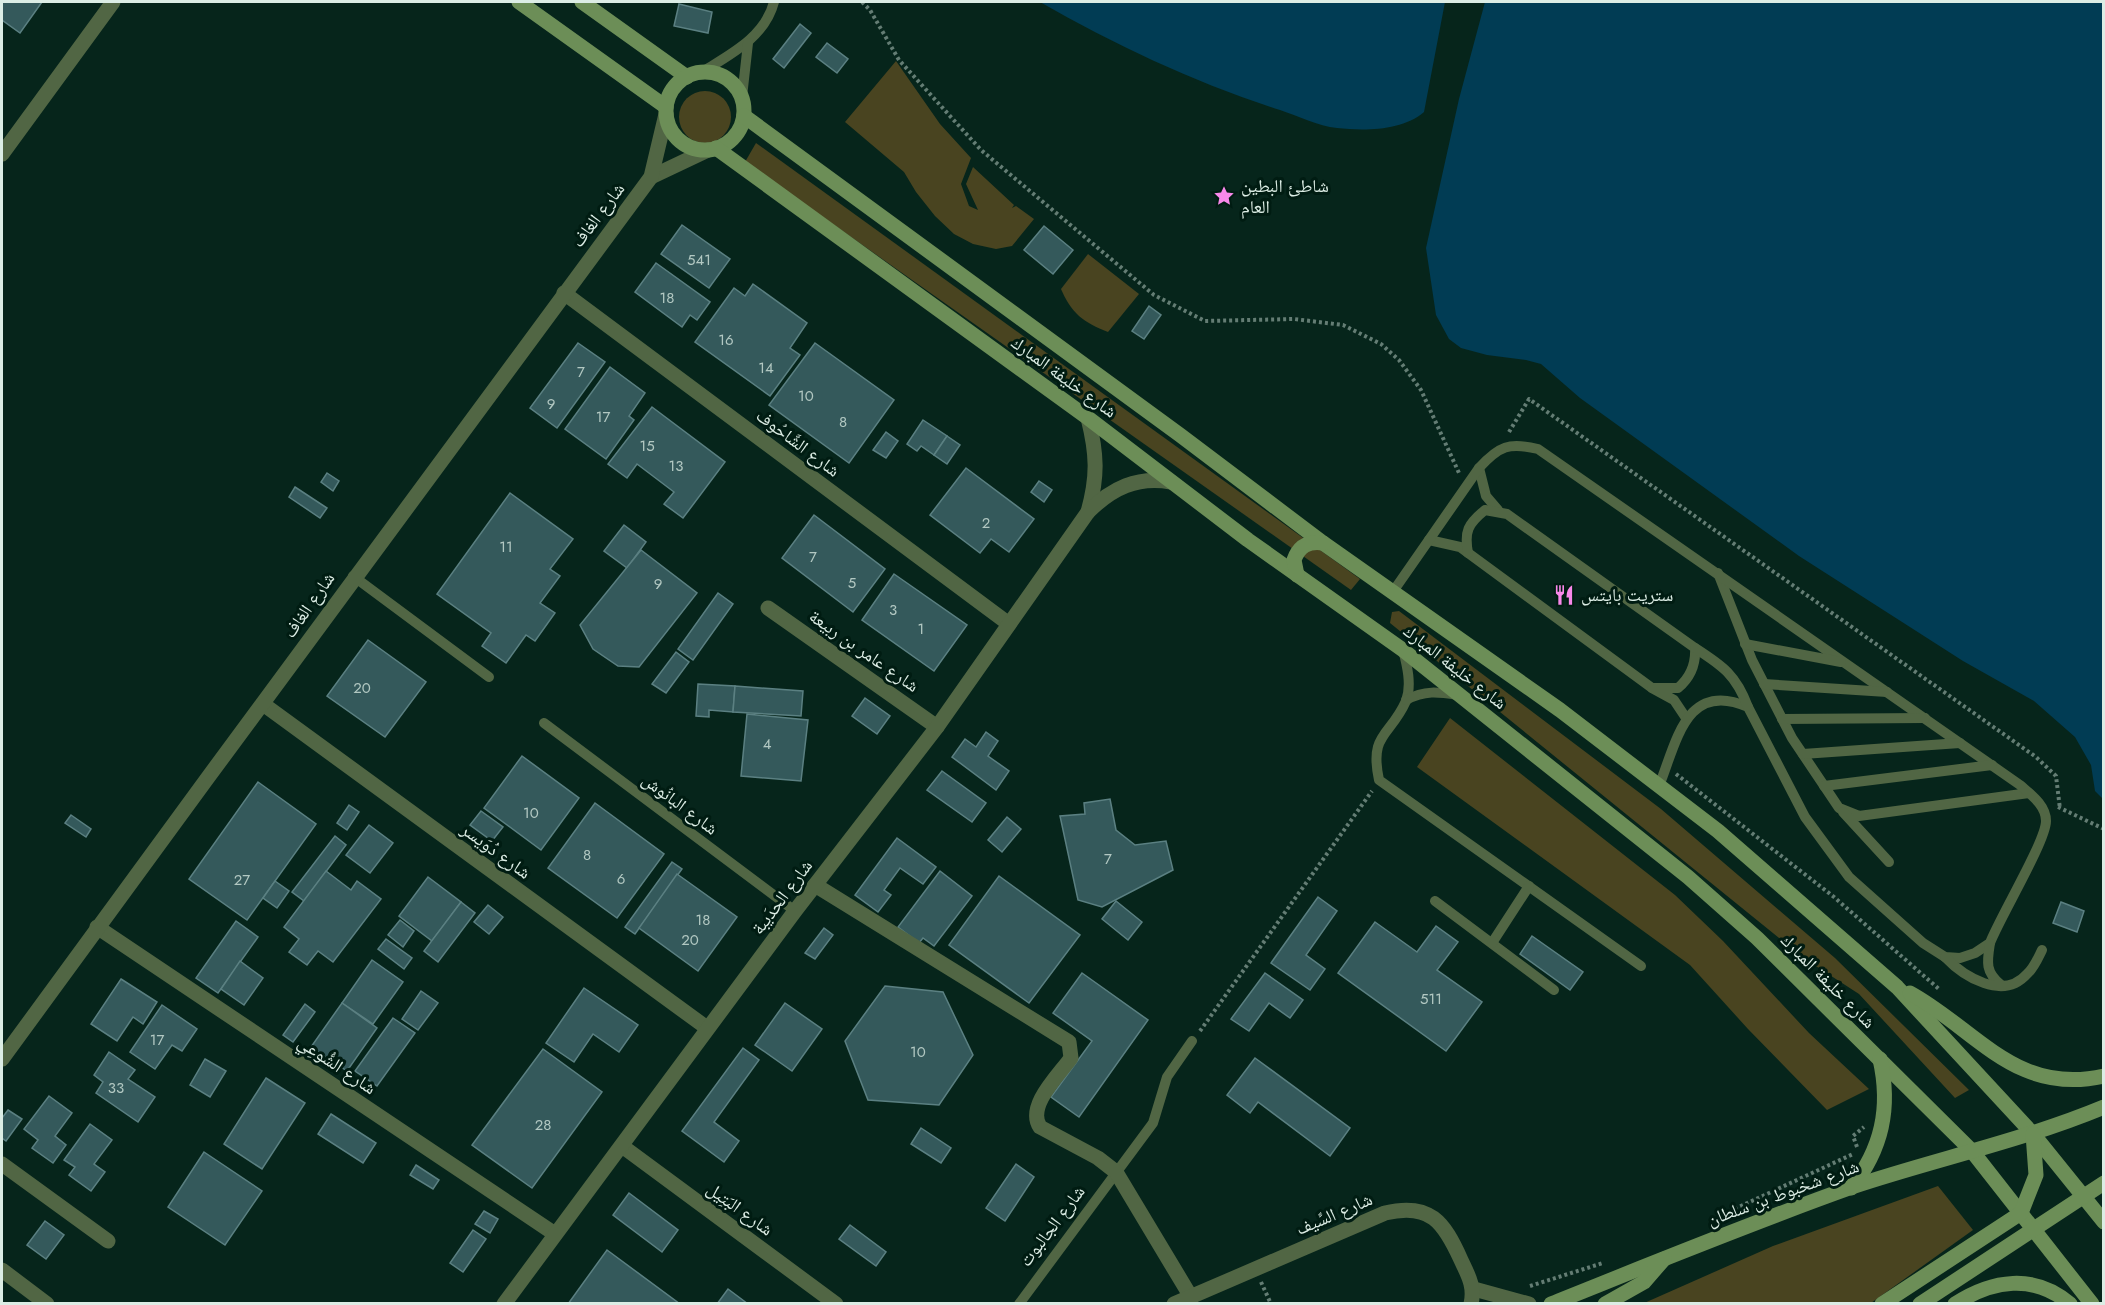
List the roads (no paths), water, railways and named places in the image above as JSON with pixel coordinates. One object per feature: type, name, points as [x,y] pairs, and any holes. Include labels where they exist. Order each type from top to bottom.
[{"type":"street","points":[[2,154],[112,2]]},
{"type":"street","points":[[519,2],[666,110]]},
{"type":"street","points":[[582,2],[687,77]]},
{"type":"street","points":[[702,72],[726,78],[742,97],[744,116],[739,132],[730,141],[712,149],[695,149],[680,140],[669,126],[666,110],[672,90],[687,77],[702,72]]},
{"type":"street","name":"شارع الغاف","points":[[2,1059],[263,704],[353,576],[651,177],[666,110]]},
{"type":"street","name":"شارع خليفة المبارك","points":[[744,116],[1172,429],[1323,543],[1489,659],[1659,786],[1787,890],[1897,987],[2033,1134],[2084,1195],[2103,1222]]},
{"type":"street","name":"شارع الغاف","points":[[651,177],[712,149]]},
{"type":"street","name":"شارع خليفة المبارك","points":[[712,149],[1089,418],[1171,482],[1403,650],[1688,877],[1757,938],[1972,1151],[2092,1304]]},
{"type":"street","name":"شارع الشَّاحُوف","points":[[564,293],[1009,624]]},
{"type":"street","name":"شارع الحدَيبة","points":[[1088,512],[1096,472],[1096,450],[1089,418]]},
{"type":"street","name":"شارع الحدَيبة","points":[[504,1304],[795,910],[937,727],[1088,512],[1102,498],[1124,486],[1144,481],[1171,482]]},
{"type":"street","points":[[1298,574],[1294,560],[1297,553],[1308,543],[1323,543]]},
{"type":"street","name":"شارع عامر بن ربيعة","points":[[768,608],[937,727]]},
{"type":"street","name":"شارع دُوَيسر","points":[[263,704],[707,1028]]},
{"type":"street","points":[[815,885],[1069,1042],[1071,1058],[1038,1105],[1035,1116],[1040,1127],[1098,1158],[1116,1172],[1191,1297]]},
{"type":"street","name":"شارع الشُّوعِي","points":[[97,927],[555,1234]]},
{"type":"street","points":[[1897,987],[1939,1011],[1989,1052],[2015,1067],[2062,1079],[2103,1076]]},
{"type":"street","points":[[1851,1188],[1869,1162],[1881,1132],[1885,1095],[1880,1059]]},
{"type":"street","name":"شارع شخبوط بن سلطان","points":[[1551,1304],[1851,1188],[2033,1134],[2103,1107]]},
{"type":"street","points":[[1882,1304],[2021,1213],[2036,1175],[2033,1134]]},
{"type":"street","name":"شارع البَتِيل","points":[[622,1146],[836,1304]]},
{"type":"street","points":[[2,1164],[108,1241]]},
{"type":"street","points":[[1920,1304],[2103,1183]]},
{"type":"street","name":"شارع السِّيف","points":[[1174,1304],[1385,1213],[1403,1209],[1422,1211],[1438,1220],[1450,1234],[1473,1296],[1529,1304]]},
{"type":"street","points":[[1605,1304],[1644,1282],[1664,1259]]},
{"type":"street","points":[[2,1270],[47,1304]]},
{"type":"street","points":[[1955,1304],[1981,1288],[2010,1282],[2044,1288],[2070,1304]]},
{"type":"lane","points":[[702,72],[748,44],[772,9],[774,2]]},
{"type":"lane","points":[[742,97],[748,44]]},
{"type":"lane","points":[[1392,592],[1479,468],[1493,452],[1507,446],[1521,445],[1538,448],[1992,765],[2040,803],[2046,821],[2038,844],[1990,943],[1987,966],[1991,976],[2002,985]]},
{"type":"lane","points":[[1479,468],[1486,496],[1498,510]]},
{"type":"lane","points":[[1468,553],[1465,538],[1470,522],[1485,510],[1498,510],[1507,514],[1725,668],[1740,686],[1748,707],[1805,817],[1849,877],[1923,943],[1945,957],[1956,969],[1977,980],[2013,985],[2028,974],[2042,950]]},
{"type":"lane","points":[[1429,540],[1448,543],[1468,553],[1652,688],[1674,700],[1686,718]]},
{"type":"lane","points":[[1718,573],[1745,644],[1782,719],[1839,808],[1889,862]]},
{"type":"lane","points":[[353,576],[489,677]]},
{"type":"lane","points":[[1745,644],[1847,663]]},
{"type":"lane","points":[[1652,688],[1678,688],[1693,668],[1695,648]]},
{"type":"lane","points":[[1403,650],[1408,669],[1406,700]]},
{"type":"lane","points":[[1764,684],[1887,692]]},
{"type":"lane","points":[[1464,697],[1435,691],[1420,692],[1406,700],[1377,742],[1375,762],[1379,780],[1641,966]]},
{"type":"lane","points":[[1659,786],[1686,718],[1701,704],[1720,699],[1748,707]]},
{"type":"lane","points":[[1782,719],[1925,718]]},
{"type":"lane","name":"شارع البانُوش","points":[[544,723],[795,910]]},
{"type":"lane","points":[[1803,754],[1960,743]]},
{"type":"lane","points":[[1824,786],[1992,765]]},
{"type":"lane","points":[[1839,808],[1859,816],[2029,793]]},
{"type":"lane","points":[[1492,943],[1529,886]]},
{"type":"lane","points":[[1435,901],[1554,990]]},
{"type":"lane","points":[[1945,957],[1960,958],[1975,953],[1990,943]]},
{"type":"lane","name":"شارع الجالبوت","points":[[1019,1304],[1153,1123],[1167,1077],[1192,1041]]},
{"type":"water","points":[[1040,2],[1445,2],[1424,112],[1405,123],[1394,126],[1359,129],[1323,125],[1187,76],[1098,34]]},
{"type":"water","points":[[1485,2],[2103,2],[2103,799],[2095,791],[2091,765],[2075,737],[2034,701],[1963,661],[1799,556],[1580,398],[1541,364],[1461,348],[1449,339],[1436,315],[1426,248],[1459,99]]},
{"type":"place","name":"شاطئ البطين العام","points":[[1224,196]]},
{"type":"place","name":"ستريت بايتس","points":[[1564,595]]}]
